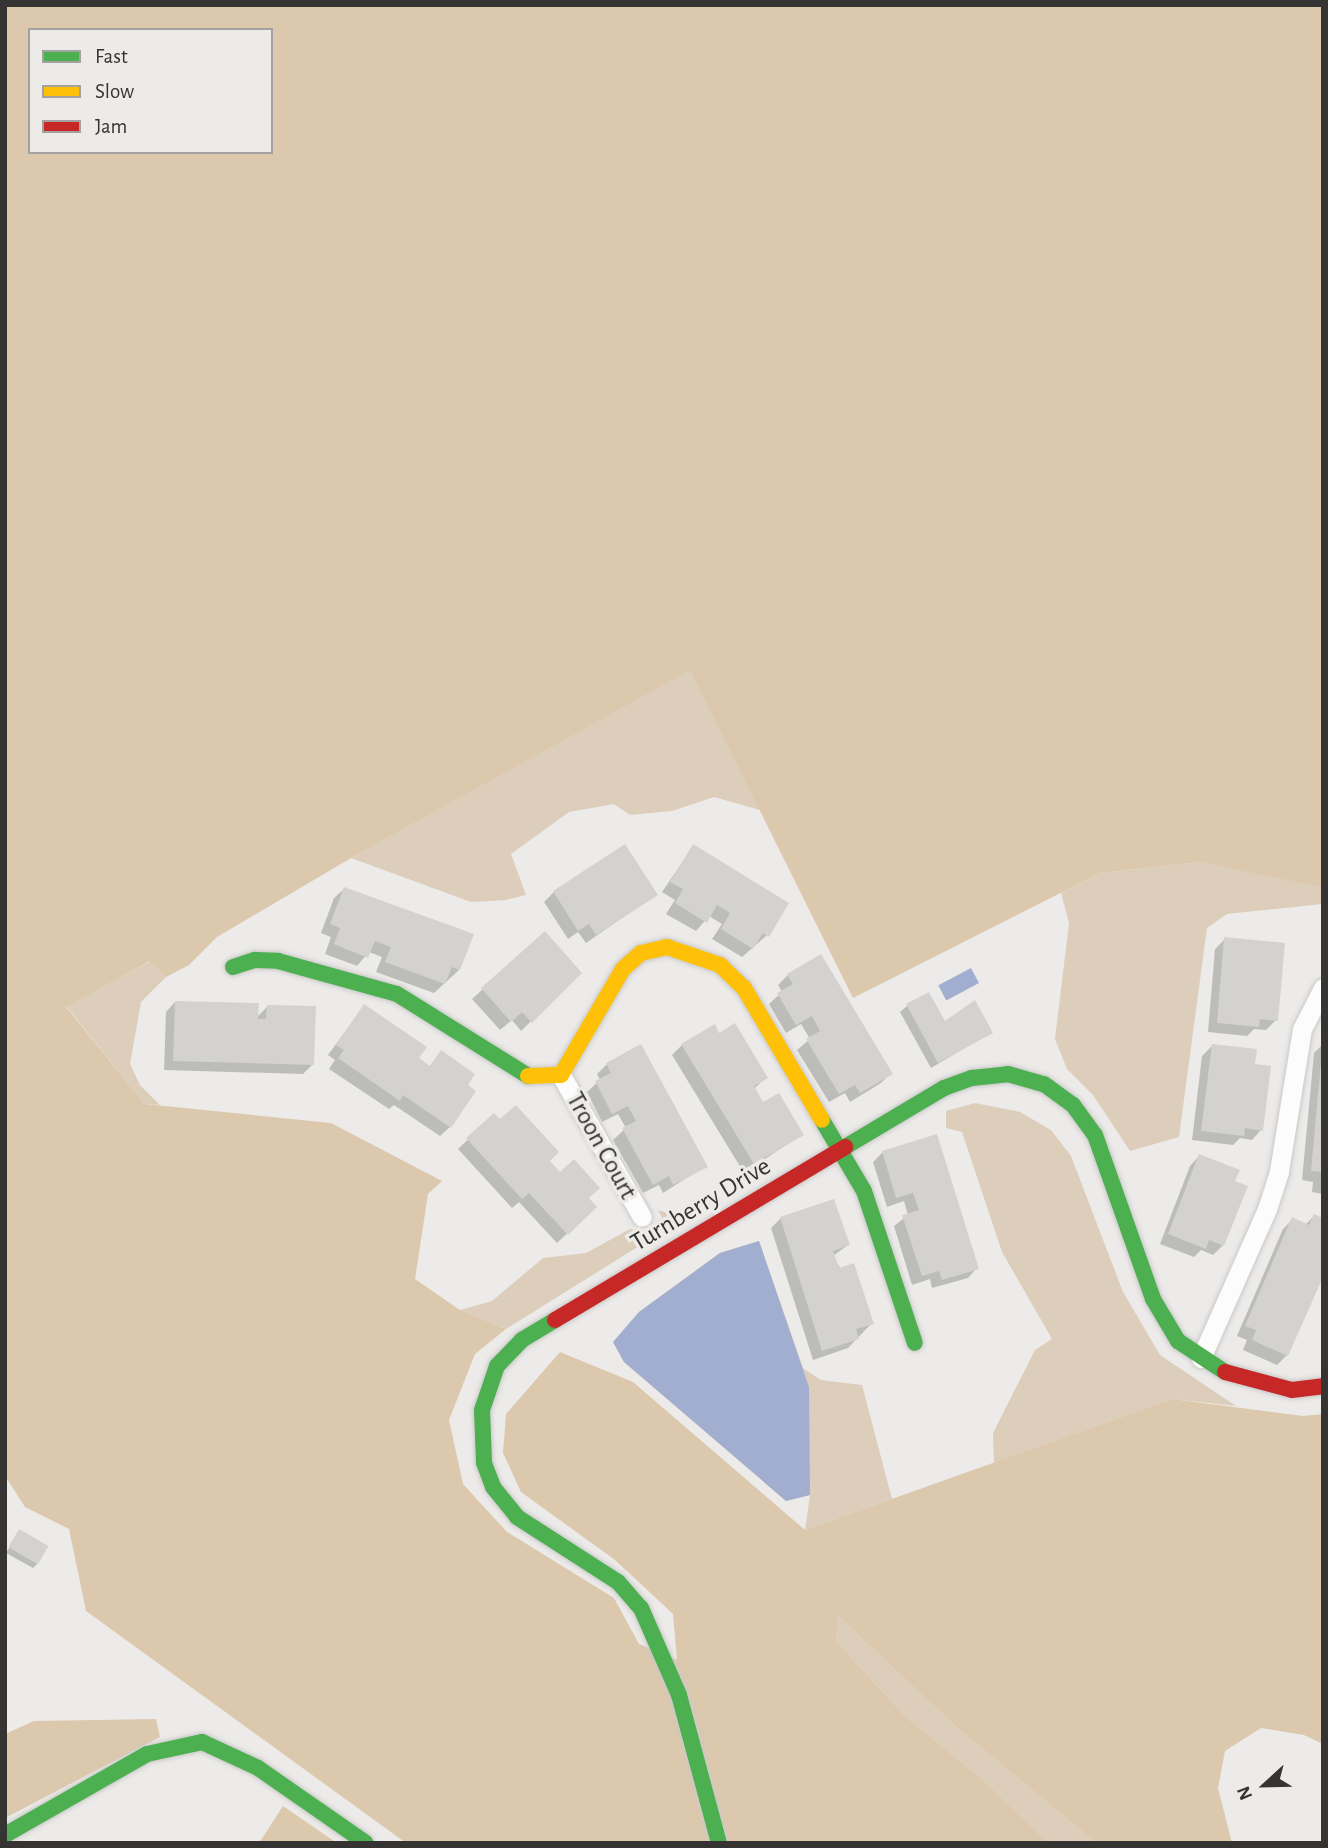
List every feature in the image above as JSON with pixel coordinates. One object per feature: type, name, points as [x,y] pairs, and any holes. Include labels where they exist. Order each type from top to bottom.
[{"type":"street","points":[[233,967],[255,960],[278,961],[397,994],[419,1004],[523,1075],[539,1079],[561,1075],[623,969],[641,953],[667,947],[692,952],[720,965],[744,988],[841,1149],[870,1208],[915,1343]]},
{"type":"street","points":[[1201,1358],[1271,1197],[1302,1029],[1323,988]]},
{"type":"street","name":"Turnberry Drive","points":[[719,1843],[679,1695],[641,1608],[618,1582],[517,1517],[503,1503],[484,1463],[482,1410],[496,1366],[522,1340],[944,1088],[972,1078],[1008,1074],[1044,1084],[1073,1105],[1095,1135],[1153,1299],[1178,1341],[1201,1358],[1261,1385],[1292,1390],[1323,1386]]},
{"type":"street","name":"Troon Court","points":[[561,1075],[642,1217]]},
{"type":"street","points":[[5,1835],[147,1754],[186,1742],[202,1742],[258,1768],[366,1843]]},
{"type":"shaded area","points":[[5,5],[1323,5],[1322,887],[1200,862],[1100,873],[853,998],[690,670],[351,858],[217,937],[189,965],[166,977],[150,961],[66,1007],[145,1104],[331,1123],[442,1181],[428,1194],[415,1279],[460,1310],[506,1329],[475,1354],[449,1420],[463,1484],[507,1532],[614,1598],[639,1644],[677,1660],[673,1614],[615,1560],[521,1492],[503,1453],[506,1414],[560,1352],[633,1382],[805,1530],[1172,1399],[1303,1416],[1323,1414],[1323,1744],[1304,1735],[1261,1728],[1225,1751],[1218,1788],[1232,1843],[1096,1843],[955,1726],[838,1616],[836,1641],[906,1717],[986,1782],[1048,1843],[406,1843],[86,1611],[69,1529],[25,1507],[5,1476]]},
{"type":"shaded area","points":[[690,669],[760,810],[714,797],[672,811],[630,815],[614,804],[569,812],[511,854],[526,895],[506,900],[471,902],[351,858]]},
{"type":"shaded area","points":[[1200,862],[1323,885],[1323,904],[1227,914],[1207,928],[1179,1137],[1130,1151],[1093,1095],[1067,1069],[1055,1039],[1069,923],[1061,893],[1100,873]]},
{"type":"shaded area","points":[[151,961],[166,977],[141,1002],[130,1064],[140,1085],[160,1105],[145,1104],[66,1006]]},
{"type":"shaded area","points":[[975,1103],[1020,1112],[1051,1130],[1071,1156],[1123,1292],[1160,1355],[1236,1406],[1172,1399],[994,1463],[993,1433],[1035,1350],[1052,1339],[1002,1252],[962,1132],[946,1128],[946,1111]]},
{"type":"shaded area","points":[[658,1210],[684,1218],[506,1329],[460,1310],[492,1301],[543,1258],[586,1253],[630,1229],[643,1231],[662,1218]]},
{"type":"shaded area","points":[[759,1241],[803,1368],[821,1380],[862,1385],[892,1499],[805,1530],[810,1495],[786,1501],[624,1362],[613,1342],[639,1312],[720,1253]]},
{"type":"shaded area","points":[[837,1615],[955,1726],[1096,1843],[1048,1843],[986,1782],[906,1717],[836,1641]]},
{"type":"shaded area","points":[[156,1719],[160,1737],[5,1818],[5,1734],[34,1721]]},
{"type":"shaded area","points":[[283,1806],[337,1843],[259,1843]]},
{"type":"water","points":[[971,968],[979,983],[946,1000],[938,985]]},
{"type":"water","points":[[759,1241],[809,1387],[810,1495],[786,1501],[624,1362],[613,1342],[639,1312],[720,1253]]},
{"type":"building","points":[[625,844],[658,895],[596,935],[589,924],[578,931],[553,891]]},
{"type":"building","points":[[693,844],[789,903],[769,937],[763,933],[753,949],[721,929],[730,913],[717,905],[707,923],[675,903],[683,889],[670,882]]},
{"type":"building","points":[[344,887],[474,934],[460,970],[452,967],[445,984],[385,962],[391,947],[375,941],[368,958],[334,944],[340,928],[330,924]]},
{"type":"building","points":[[545,931],[582,973],[532,1023],[522,1012],[511,1022],[481,988]]},
{"type":"building","points":[[1224,937],[1285,943],[1278,1021],[1260,1019],[1259,1027],[1217,1023]]},
{"type":"building","points":[[821,954],[893,1074],[860,1093],[855,1085],[839,1094],[806,1039],[820,1031],[812,1016],[796,1025],[777,993],[793,984],[787,974]]},
{"type":"building","points":[[929,992],[945,1021],[975,1000],[993,1033],[938,1063],[906,1004]]},
{"type":"building","points":[[175,1001],[259,1003],[258,1019],[266,1019],[267,1005],[316,1006],[314,1065],[173,1061]]},
{"type":"building","points":[[364,1004],[427,1047],[419,1058],[430,1066],[441,1050],[475,1074],[468,1085],[476,1091],[451,1128],[403,1095],[400,1101],[338,1058],[344,1050],[336,1045]]},
{"type":"building","points":[[735,1023],[768,1078],[754,1086],[763,1102],[779,1093],[804,1135],[754,1164],[681,1044],[715,1024],[719,1033]]},
{"type":"building","points":[[641,1044],[708,1167],[673,1185],[669,1176],[653,1185],[622,1128],[636,1121],[628,1106],[612,1114],[595,1081],[611,1073],[606,1063]]},
{"type":"building","points":[[1212,1044],[1257,1049],[1255,1064],[1271,1066],[1263,1131],[1245,1128],[1244,1136],[1201,1131]]},
{"type":"building","points":[[1323,1062],[1323,1172],[1311,1171]]},
{"type":"building","points":[[516,1105],[559,1152],[550,1161],[560,1172],[574,1159],[600,1188],[589,1198],[597,1207],[568,1235],[529,1193],[522,1199],[466,1138],[494,1113],[500,1119]]},
{"type":"building","points":[[937,1134],[979,1269],[942,1280],[939,1271],[922,1276],[902,1215],[919,1210],[913,1193],[896,1198],[882,1151]]},
{"type":"building","points":[[1199,1154],[1240,1170],[1235,1181],[1248,1186],[1224,1246],[1209,1240],[1206,1249],[1168,1234]]},
{"type":"building","points":[[834,1199],[850,1245],[833,1251],[839,1268],[854,1263],[874,1324],[856,1329],[859,1339],[822,1351],[780,1217]]},
{"type":"building","points":[[1314,1214],[1323,1218],[1323,1277],[1288,1356],[1252,1340],[1256,1330],[1245,1326],[1292,1217],[1309,1225]]},
{"type":"building","points":[[19,1529],[48,1546],[38,1564],[8,1547]]},
{"type":"traffic: fast","points":[[233,967],[255,960],[278,961],[397,994],[528,1076]]},
{"type":"traffic: fast","points":[[845,1147],[944,1088],[972,1078],[1008,1074],[1044,1084],[1073,1105],[1095,1135],[1153,1299],[1178,1341],[1225,1372]]},
{"type":"traffic: fast","points":[[822,1120],[864,1191],[915,1343]]},
{"type":"traffic: fast","points":[[555,1320],[522,1340],[497,1366],[482,1410],[484,1463],[493,1487],[517,1517],[618,1582],[641,1608],[679,1695],[719,1843]]},
{"type":"traffic: fast","points":[[5,1835],[147,1754],[202,1742],[258,1768],[366,1843]]},
{"type":"traffic: slow","points":[[528,1076],[561,1075],[623,969],[641,953],[667,947],[720,965],[744,988],[822,1120]]},
{"type":"traffic: jam","points":[[555,1320],[845,1147]]},
{"type":"traffic: jam","points":[[1225,1372],[1292,1390],[1323,1386]]}]
